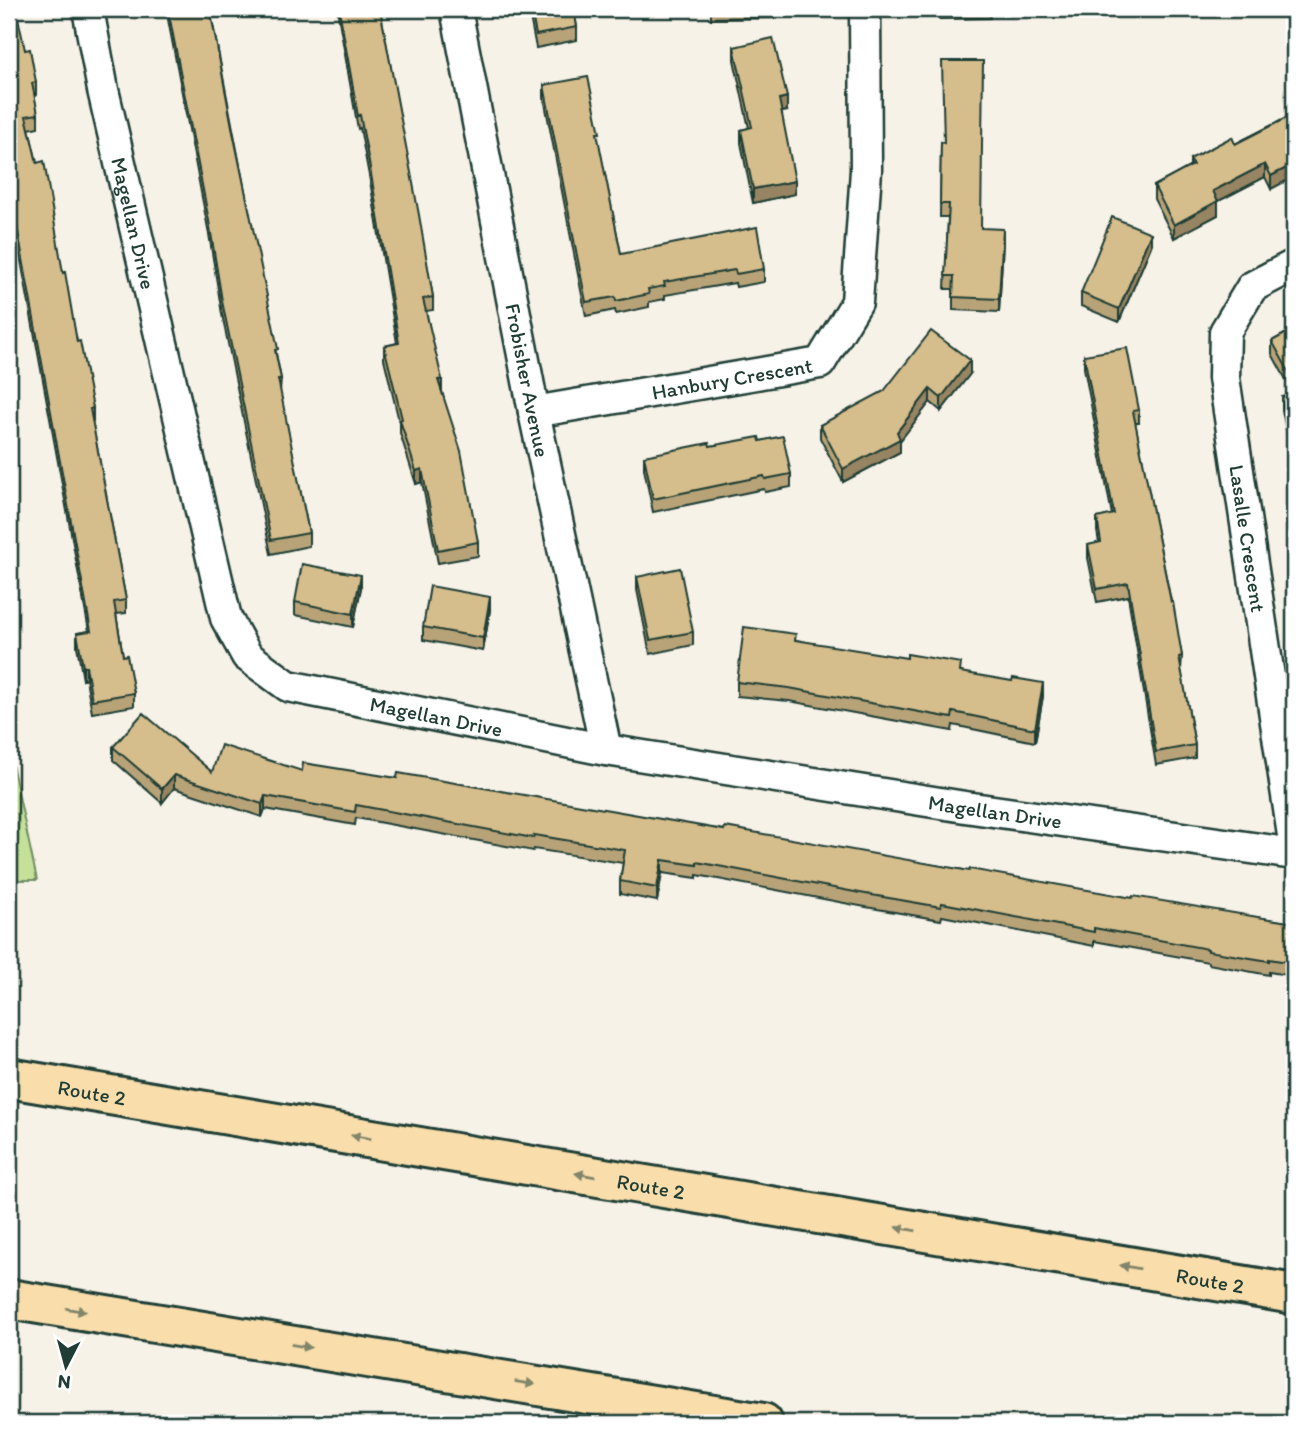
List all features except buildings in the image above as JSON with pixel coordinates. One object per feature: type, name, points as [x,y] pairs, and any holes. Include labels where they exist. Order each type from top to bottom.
[{"type":"highway","points":[[9,1066],[65,1087]]},
{"type":"highway","name":"Route 2","points":[[9,1078],[1294,1294]]},
{"type":"highway","points":[[9,1299],[763,1423]]},
{"type":"street","name":"Magellan Drive","points":[[88,9],[103,90],[226,618],[247,656],[288,686],[607,750],[965,807],[1294,854]]},
{"type":"street","name":"Frobisher Avenue","points":[[456,9],[534,412],[607,750]]},
{"type":"street","name":"Hanbury Crescent","points":[[534,412],[820,363],[857,302],[866,170],[865,9]]},
{"type":"street","name":"Lasalle Crescent","points":[[1294,265],[1252,287],[1225,332],[1224,378],[1294,842]]},
{"type":"green space","points":[[9,750],[37,880],[9,880]]}]
